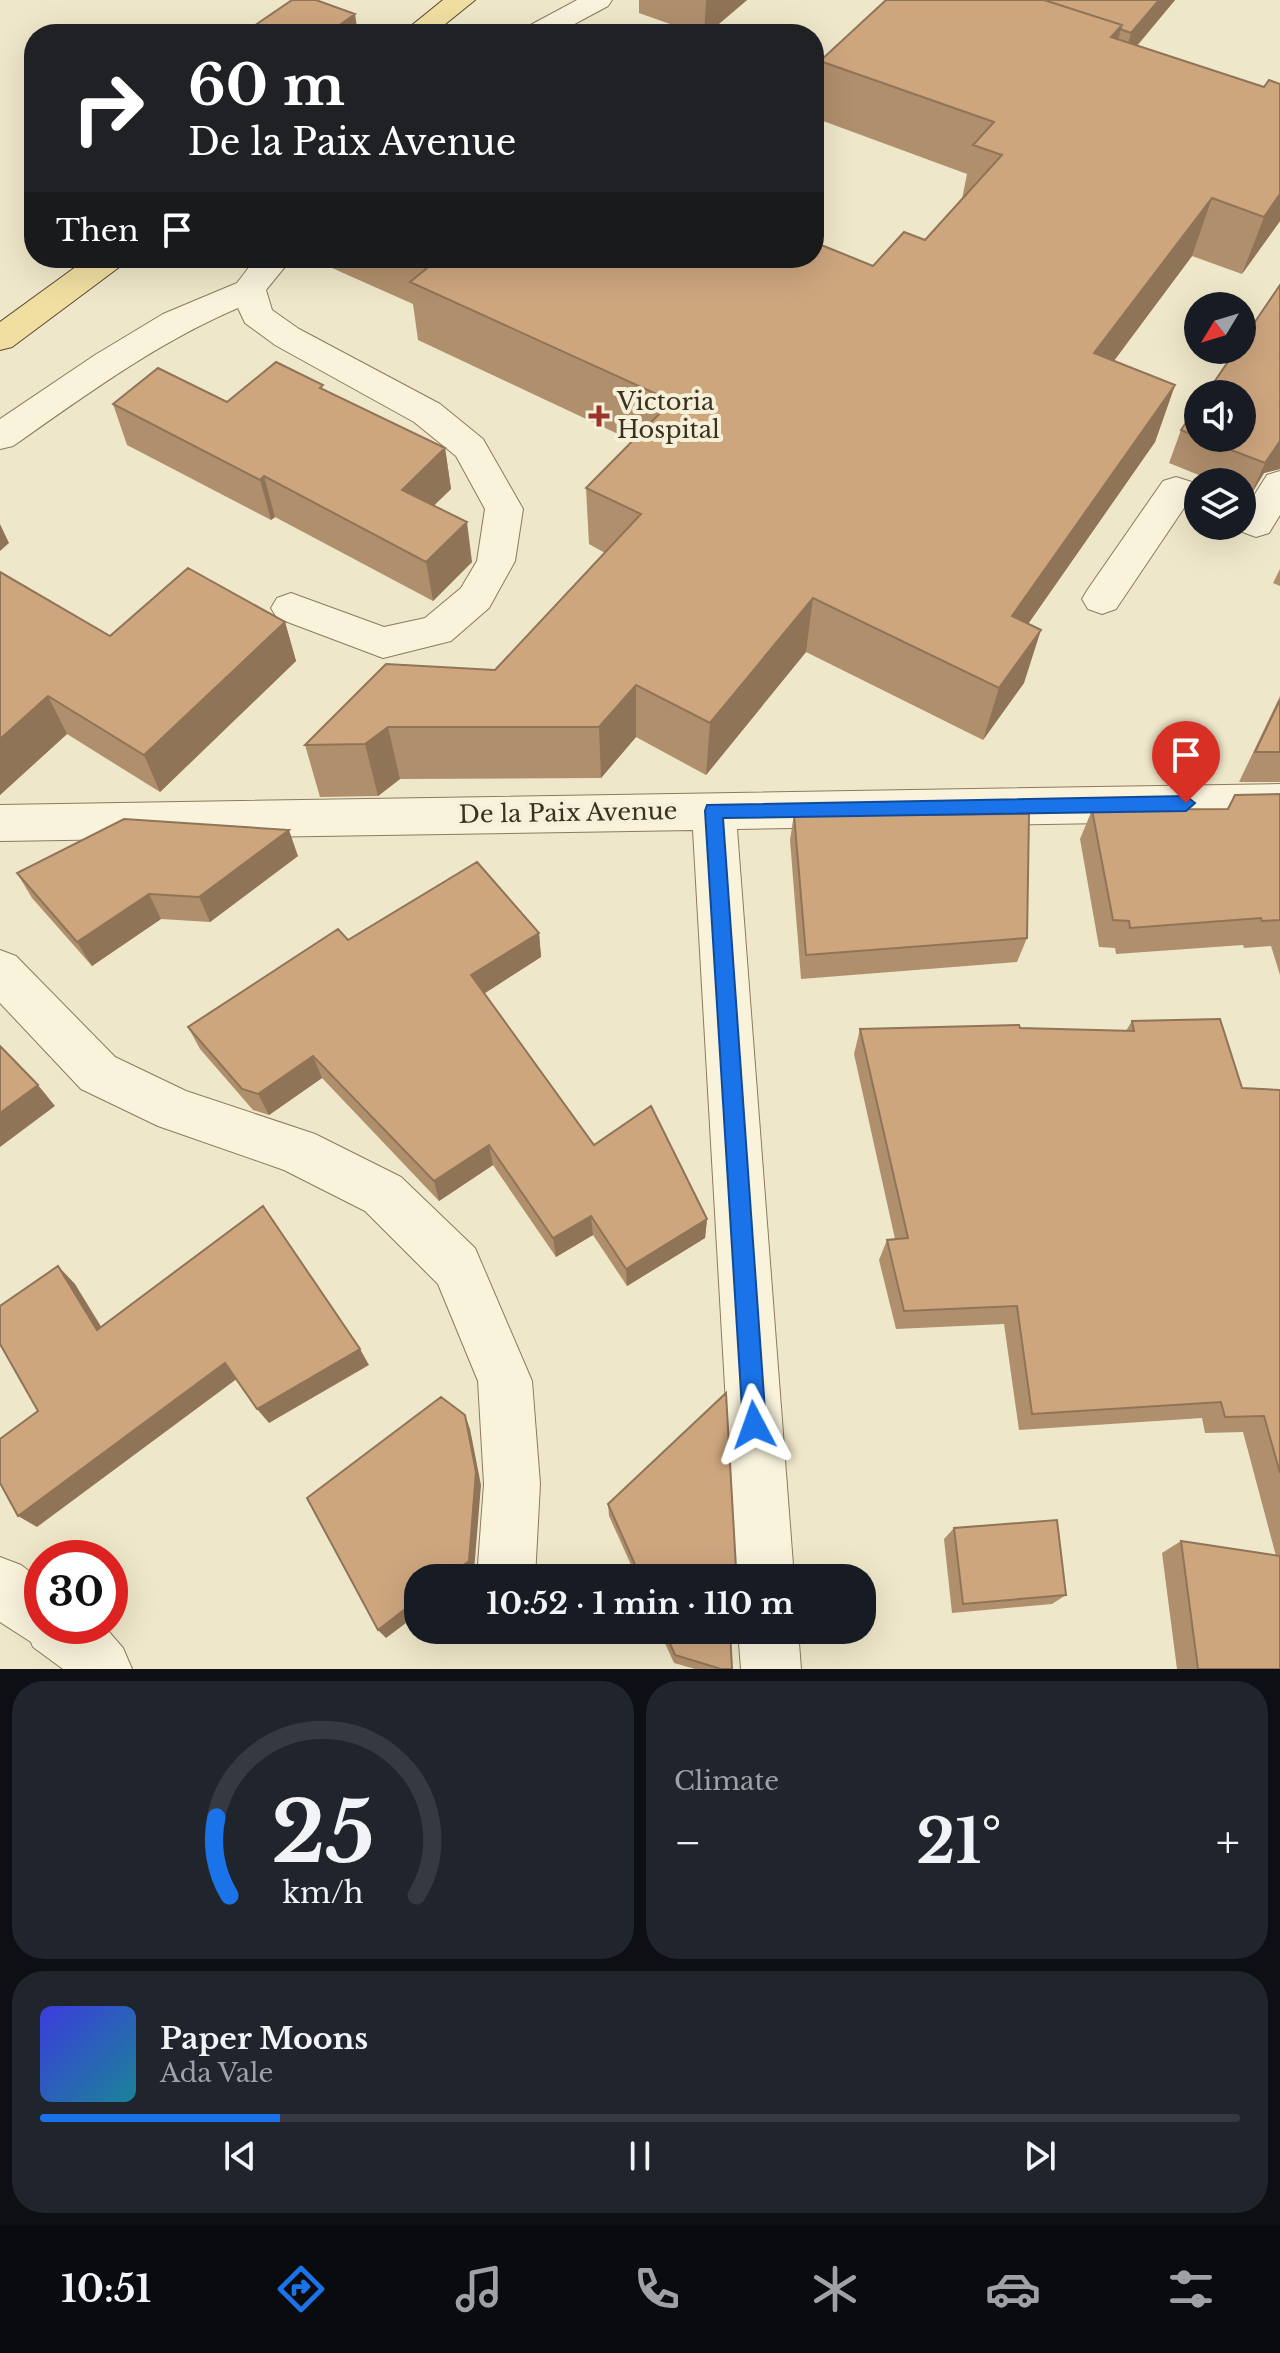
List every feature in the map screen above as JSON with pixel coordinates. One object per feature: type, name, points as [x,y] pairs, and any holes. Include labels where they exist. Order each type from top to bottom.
[{"type":"main road","points":[[429,24],[461,0]]},
{"type":"main road","points":[[0,339],[96,268]]},
{"type":"street","points":[[562,24],[588,14]]},
{"type":"street","points":[[0,437],[107,363],[175,322],[249,290],[264,268]]},
{"type":"street","points":[[249,290],[257,315],[287,337],[427,413],[470,448],[504,509],[496,561],[475,598],[437,630],[383,643],[291,608]]},
{"type":"street","points":[[1256,523],[1280,484]]},
{"type":"street","points":[[1102,599],[1176,490],[1184,493]]},
{"type":"street","name":"De la Paix Avenue","points":[[0,823],[1280,802]]},
{"type":"street","points":[[714,811],[764,1564]]},
{"type":"street","points":[[0,970],[98,1073],[175,1110],[297,1151],[383,1194],[457,1266],[505,1381],[512,1484],[507,1564]]},
{"type":"street","points":[[0,1586],[24,1604]]},
{"type":"street","points":[[78,1644],[102,1669]]},
{"type":"street","points":[[769,1644],[771,1669]]},
{"type":"building","points":[[292,0],[316,0],[355,14],[341,24],[257,24]]},
{"type":"building","points":[[886,0],[1044,0],[1122,25],[1111,37],[1264,87],[1269,80],[1280,84],[1280,194],[1264,217],[1212,198],[1094,353],[1175,385],[1012,616],[1041,630],[999,688],[813,598],[710,723],[636,685],[599,727],[388,727],[365,744],[305,745],[386,664],[495,670],[641,514],[586,488],[672,401],[410,282],[427,268],[824,268],[824,246],[873,266],[904,232],[925,240],[1002,155],[973,145],[994,122],[824,62],[824,57]]},
{"type":"building","points":[[1044,0],[1159,0],[1131,33],[1120,29],[1122,25]]},
{"type":"building","points":[[1280,285],[1280,441],[1265,463],[1236,452],[1256,452],[1256,380],[1216,380],[1226,364],[1256,364],[1256,320]]},
{"type":"building","points":[[276,362],[323,385],[320,388],[445,448],[402,490],[467,522],[426,562],[264,476],[260,480],[113,404],[158,368],[227,402]]},
{"type":"building","points":[[188,568],[285,622],[144,755],[48,696],[0,739],[0,572],[110,636]]},
{"type":"building","points":[[1280,700],[1280,752],[1255,752]]},
{"type":"building","points":[[1280,794],[1280,920],[1262,921],[1261,918],[1130,928],[1129,921],[1113,920],[1092,810],[1228,809],[1235,795]]},
{"type":"building","points":[[921,812],[918,815],[1029,814],[1027,938],[806,955],[794,814]]},
{"type":"building","points":[[124,819],[289,830],[199,897],[149,894],[77,942],[17,873]]},
{"type":"building","points":[[477,862],[539,933],[471,975],[594,1145],[651,1106],[707,1219],[626,1269],[591,1216],[553,1238],[489,1145],[434,1181],[313,1056],[258,1094],[242,1089],[188,1027],[338,929],[348,940]]},
{"type":"building","points":[[1220,1019],[1242,1088],[1280,1090],[1280,1473],[1264,1416],[1225,1417],[1221,1402],[1032,1414],[1017,1306],[904,1311],[887,1240],[908,1238],[860,1029],[1019,1025],[1020,1028],[1134,1031],[1132,1021]]},
{"type":"building","points":[[0,1046],[38,1085],[0,1113]]},
{"type":"building","points":[[263,1206],[360,1349],[257,1409],[225,1363],[18,1516],[0,1483],[0,1439],[38,1411],[0,1344],[0,1306],[58,1266],[97,1330]]},
{"type":"building","points":[[726,1393],[736,1564],[635,1564],[608,1504]]},
{"type":"building","points":[[441,1397],[465,1415],[476,1472],[469,1561],[465,1564],[404,1564],[404,1610],[378,1630],[307,1498]]},
{"type":"building","points":[[1057,1520],[1066,1595],[963,1604],[954,1528]]},
{"type":"building","points":[[1181,1541],[1280,1556],[1280,1669],[1198,1669]]},
{"type":"building","points":[[670,1644],[731,1644],[732,1669],[721,1669],[675,1655]]},
{"type":"place","name":"Victoria Hospital","points":[[599,416]]},
{"type":"route","points":[[754,1425],[714,811],[1186,803]]}]
